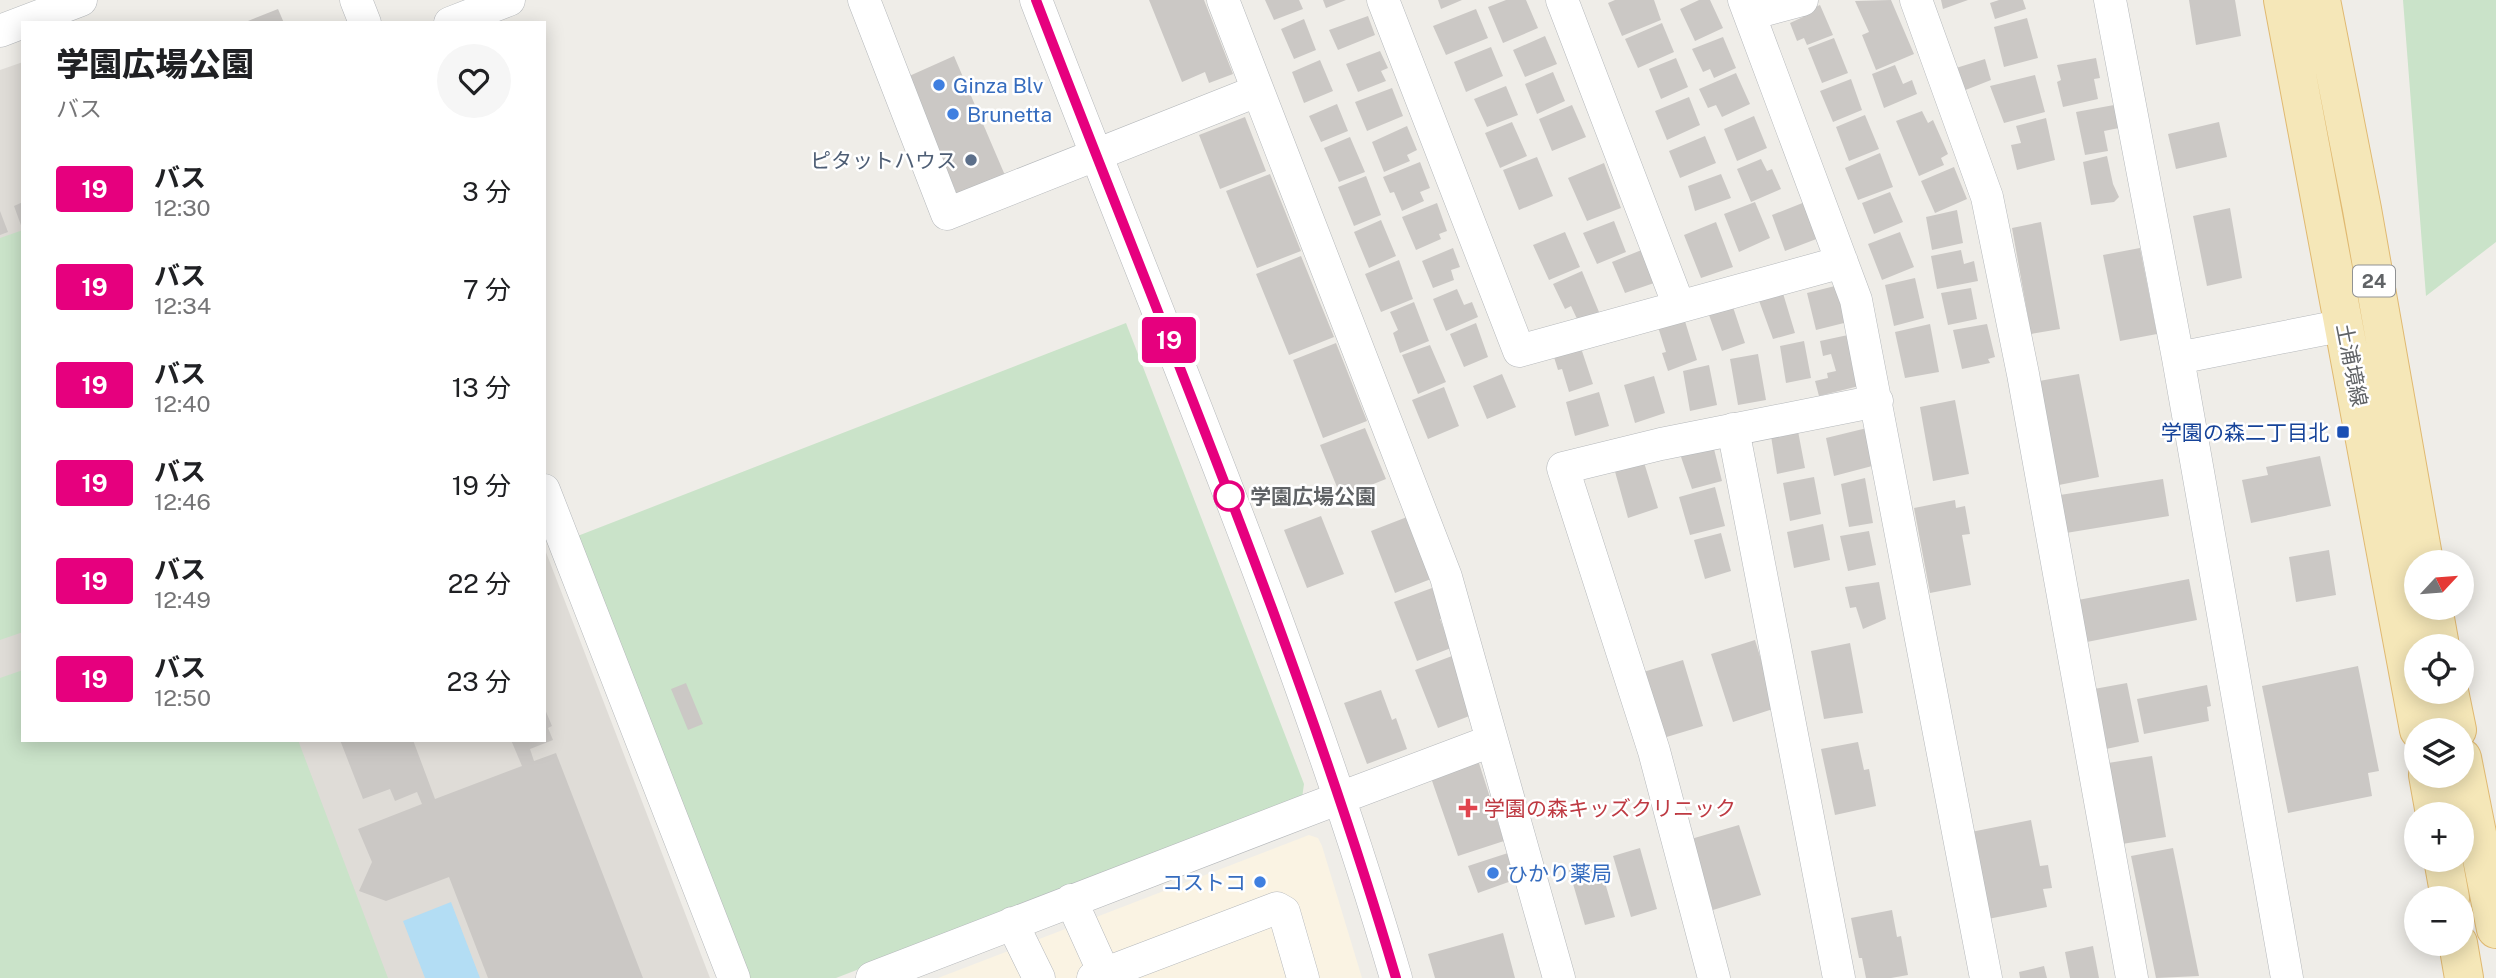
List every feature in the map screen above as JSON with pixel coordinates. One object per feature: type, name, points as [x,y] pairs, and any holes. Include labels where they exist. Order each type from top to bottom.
[{"type":"main road","name":"土浦境線","points":[[2283,0],[2418,718]]},
{"type":"main road","name":"土浦境線","points":[[2321,0],[2362,209],[2422,550]]},
{"type":"main road","points":[[2468,788],[2496,929]]},
{"type":"main road","points":[[2460,956],[2464,978]]},
{"type":"street","points":[[26,21],[81,0]]},
{"type":"street","points":[[356,0],[364,21]]},
{"type":"street","points":[[455,21],[509,0]]},
{"type":"street","points":[[864,0],[947,214],[1257,91]]},
{"type":"street","points":[[1036,0],[1199,415],[1340,797],[1396,978]]},
{"type":"street","points":[[1223,0],[1446,577],[1559,978]]},
{"type":"street","points":[[1383,0],[1519,351],[1842,262]]},
{"type":"street","points":[[1562,0],[1679,306]]},
{"type":"street","points":[[1802,0],[1747,7],[1856,300],[1986,978]]},
{"type":"street","points":[[1916,0],[1987,197],[2025,388],[2132,978]]},
{"type":"street","points":[[2110,0],[2178,358],[2287,978]]},
{"type":"street","points":[[0,31],[21,23]]},
{"type":"street","points":[[2178,358],[2345,326]]},
{"type":"street","points":[[1714,978],[1654,751],[1563,468],[1661,444],[1877,401]]},
{"type":"street","points":[[1733,429],[1839,978]]},
{"type":"street","points":[[546,495],[734,978]]},
{"type":"street","points":[[872,978],[1492,741]]},
{"type":"street","points":[[1071,900],[1098,975],[1277,908],[1284,912],[1303,978]]},
{"type":"street","points":[[1013,923],[1039,978]]},
{"type":"shaded area","points":[[21,63],[21,742],[546,742],[546,552],[710,978],[0,978],[0,70]]},
{"type":"shaded area","name":"コストコ","points":[[1309,835],[1318,838],[1322,846],[1362,978],[938,978]]},
{"type":"green space","points":[[2403,0],[2496,0],[2496,242],[2426,296]]},
{"type":"green space","points":[[21,231],[21,633],[0,640],[0,238]]},
{"type":"green space","name":"学園広場公園","points":[[1126,323],[1304,784],[1302,798],[836,978],[747,978],[575,537]]},
{"type":"green space","points":[[21,671],[21,742],[299,742],[388,978],[0,978],[0,678]]},
{"type":"water","points":[[451,902],[480,978],[425,978],[403,921]]},
{"type":"building","points":[[1149,0],[1204,0],[1233,74],[1209,83],[1205,72],[1182,82]]},
{"type":"building","points":[[1265,0],[1299,0],[1303,9],[1274,20]]},
{"type":"building","points":[[1323,0],[1346,0],[1326,8]]},
{"type":"building","points":[[1438,0],[1462,0],[1441,9]]},
{"type":"building","points":[[1506,0],[1526,0],[1538,28],[1503,43],[1488,7]]},
{"type":"building","points":[[1615,0],[1654,0],[1661,20],[1622,36],[1608,3]]},
{"type":"building","points":[[1699,0],[1710,0],[1723,28],[1695,41],[1680,9]]},
{"type":"building","points":[[1891,0],[1914,54],[1876,70],[1862,35],[1869,32],[1855,1]]},
{"type":"building","points":[[1941,0],[1968,0],[1943,9]]},
{"type":"building","points":[[1999,0],[2023,0],[2026,9],[1995,19],[1990,3]]},
{"type":"building","points":[[2189,0],[2235,0],[2241,36],[2196,45]]},
{"type":"building","points":[[1820,5],[1833,35],[1807,45],[1804,38],[1797,41],[1790,23],[1803,17],[1802,13]]},
{"type":"building","points":[[278,9],[283,21],[248,21]]},
{"type":"building","points":[[1476,9],[1488,38],[1446,55],[1433,26]]},
{"type":"building","points":[[1368,16],[1375,35],[1338,50],[1329,30]]},
{"type":"building","points":[[2027,18],[2038,58],[2004,67],[1994,27]]},
{"type":"building","points":[[1304,19],[1316,50],[1294,59],[1281,29]]},
{"type":"building","points":[[1662,23],[1674,52],[1638,68],[1625,39]]},
{"type":"building","points":[[1545,36],[1557,64],[1525,77],[1513,50]]},
{"type":"building","points":[[1723,37],[1736,68],[1714,78],[1710,69],[1703,72],[1692,49]]},
{"type":"building","points":[[1834,38],[1848,73],[1822,83],[1808,48]]},
{"type":"building","points":[[1491,47],[1503,76],[1466,92],[1454,62]]},
{"type":"building","points":[[1380,51],[1388,68],[1381,71],[1386,81],[1358,92],[1346,64]]},
{"type":"building","points":[[954,56],[1007,180],[960,201],[907,77]]},
{"type":"building","points":[[1676,58],[1688,87],[1661,99],[1649,69]]},
{"type":"building","points":[[2096,58],[2100,78],[2094,79],[2098,99],[2063,107],[2057,82],[2061,80],[2057,65]]},
{"type":"building","points":[[1985,59],[1991,80],[1963,91],[1956,68]]},
{"type":"building","points":[[1320,60],[1333,91],[1304,103],[1292,72]]},
{"type":"building","points":[[1895,65],[1903,84],[1912,80],[1917,94],[1884,108],[1872,74]]},
{"type":"building","points":[[1553,72],[1565,101],[1537,114],[1525,84]]},
{"type":"building","points":[[1736,73],[1750,104],[1722,117],[1716,105],[1708,108],[1699,89]]},
{"type":"building","points":[[2035,75],[2045,112],[2004,123],[1990,86]]},
{"type":"building","points":[[1851,79],[1862,110],[1833,122],[1820,91]]},
{"type":"building","points":[[1506,86],[1518,115],[1487,127],[1474,99]]},
{"type":"building","points":[[1392,88],[1403,116],[1367,131],[1355,102]]},
{"type":"building","points":[[1689,97],[1700,125],[1667,140],[1655,111]]},
{"type":"building","points":[[1337,104],[1348,131],[1321,142],[1309,116]]},
{"type":"building","points":[[1572,105],[1586,137],[1552,151],[1539,119]]},
{"type":"building","points":[[2114,105],[2119,128],[2104,131],[2108,151],[2085,155],[2076,112]]},
{"type":"building","points":[[1922,111],[1928,123],[1933,120],[1948,154],[1941,158],[1944,165],[1919,176],[1896,121]]},
{"type":"building","points":[[1865,115],[1879,149],[1849,161],[1836,127]]},
{"type":"building","points":[[1754,116],[1767,148],[1737,161],[1724,129]]},
{"type":"building","points":[[1245,117],[1266,171],[1220,189],[1199,135]]},
{"type":"building","points":[[2046,118],[2055,160],[2017,170],[2011,145],[2021,143],[2016,126]]},
{"type":"building","points":[[1512,122],[1527,156],[1500,168],[1485,133]]},
{"type":"building","points":[[2219,122],[2227,157],[2176,169],[2168,134]]},
{"type":"building","points":[[1407,126],[1417,150],[1407,155],[1410,161],[1384,172],[1372,142]]},
{"type":"building","points":[[1705,136],[1716,163],[1680,178],[1669,151]]},
{"type":"building","points":[[1350,137],[1365,172],[1339,182],[1324,148]]},
{"type":"building","points":[[1880,153],[1893,187],[1858,200],[1845,168]]},
{"type":"building","points":[[2107,156],[2113,184],[2119,197],[2114,202],[2091,205],[2083,162]]},
{"type":"building","points":[[1537,157],[1553,196],[1519,210],[1503,170]]},
{"type":"building","points":[[1761,159],[1767,171],[1772,169],[1781,189],[1751,202],[1737,169]]},
{"type":"building","points":[[1420,162],[1430,188],[1420,192],[1424,201],[1402,211],[1394,192],[1390,193],[1383,177]]},
{"type":"building","points":[[1604,163],[1621,208],[1587,221],[1568,178]]},
{"type":"building","points":[[1954,167],[1967,199],[1935,213],[1921,181]]},
{"type":"building","points":[[1270,174],[1301,251],[1257,268],[1226,191]]},
{"type":"building","points":[[1721,174],[1731,198],[1695,211],[1688,186]]},
{"type":"building","points":[[1366,176],[1381,215],[1354,226],[1338,187]]},
{"type":"building","points":[[1890,192],[1903,222],[1874,234],[1862,203]]},
{"type":"building","points":[[1755,202],[1770,238],[1739,252],[1724,214]]},
{"type":"building","points":[[1805,202],[1819,238],[1785,251],[1772,215]]},
{"type":"building","points":[[21,203],[21,225],[14,206]]},
{"type":"building","points":[[1437,203],[1447,231],[1439,234],[1441,239],[1416,250],[1402,217]]},
{"type":"building","points":[[2230,208],[2242,278],[2207,286],[2193,216]]},
{"type":"building","points":[[1957,210],[1963,243],[1932,250],[1926,217]]},
{"type":"building","points":[[0,211],[8,232],[0,235]]},
{"type":"building","points":[[1381,220],[1396,256],[1369,268],[1354,232]]},
{"type":"building","points":[[1614,221],[1626,252],[1597,264],[1583,233]]},
{"type":"building","points":[[1716,222],[1733,267],[1701,278],[1684,235]]},
{"type":"building","points":[[2041,222],[2060,329],[2031,334],[2012,228]]},
{"type":"building","points":[[1565,232],[1580,267],[1549,280],[1533,245]]},
{"type":"building","points":[[1900,232],[1914,267],[1882,280],[1868,244]]},
{"type":"building","points":[[1453,248],[1460,267],[1451,270],[1454,280],[1433,288],[1422,261]]},
{"type":"building","points":[[2140,248],[2157,334],[2120,341],[2103,255]]},
{"type":"building","points":[[1644,249],[1657,282],[1625,293],[1612,262]]},
{"type":"building","points":[[1961,250],[1964,264],[1974,261],[1978,281],[1937,289],[1931,256]]},
{"type":"building","points":[[1301,256],[1334,337],[1289,355],[1256,274]]},
{"type":"building","points":[[1399,260],[1413,299],[1381,312],[1365,274]]},
{"type":"building","points":[[1582,271],[1599,312],[1578,321],[1571,306],[1565,309],[1553,284]]},
{"type":"building","points":[[1915,278],[1924,318],[1894,326],[1885,285]]},
{"type":"building","points":[[1839,285],[1848,322],[1816,330],[1807,293]]},
{"type":"building","points":[[1971,288],[1977,319],[1948,325],[1941,293]]},
{"type":"building","points":[[1457,289],[1464,305],[1472,302],[1478,317],[1446,331],[1433,299]]},
{"type":"building","points":[[1782,290],[1795,333],[1773,339],[1758,298]]},
{"type":"building","points":[[1414,302],[1429,341],[1400,353],[1393,333],[1398,330],[1390,312]]},
{"type":"building","points":[[1733,307],[1745,343],[1722,351],[1709,315]]},
{"type":"building","points":[[1684,318],[1697,360],[1668,371],[1662,353],[1666,352],[1658,327]]},
{"type":"building","points":[[1476,323],[1488,357],[1464,367],[1450,334]]},
{"type":"building","points":[[1930,324],[1939,372],[1905,378],[1895,332]]},
{"type":"building","points":[[1987,324],[1995,357],[1988,359],[1990,363],[1962,369],[1953,330]]},
{"type":"building","points":[[1848,335],[1859,386],[1819,396],[1815,381],[1828,378],[1827,373],[1836,371],[1831,354],[1823,356],[1820,341]]},
{"type":"building","points":[[1804,341],[1811,378],[1786,383],[1780,346]]},
{"type":"building","points":[[1336,343],[1367,421],[1323,438],[1293,360]]},
{"type":"building","points":[[1430,345],[1446,382],[1418,394],[1402,355]]},
{"type":"building","points":[[1581,348],[1593,384],[1569,392],[1562,369],[1558,370],[1554,357]]},
{"type":"building","points":[[1758,354],[1766,400],[1738,405],[1730,359]]},
{"type":"building","points":[[1709,365],[1717,405],[1690,411],[1683,371]]},
{"type":"building","points":[[1502,374],[1516,407],[1487,419],[1473,386]]},
{"type":"building","points":[[2079,374],[2099,477],[2059,485],[2039,381]]},
{"type":"building","points":[[1654,376],[1665,413],[1635,423],[1624,385]]},
{"type":"building","points":[[1444,387],[1459,426],[1428,439],[1412,400]]},
{"type":"building","points":[[1599,392],[1609,426],[1575,436],[1566,402]]},
{"type":"building","points":[[1955,400],[1969,474],[1933,481],[1920,407]]},
{"type":"building","points":[[1365,428],[1386,479],[1341,497],[1320,445]]},
{"type":"building","points":[[1867,428],[1876,465],[1834,476],[1826,438]]},
{"type":"building","points":[[1798,431],[1805,468],[1777,474],[1771,436]]},
{"type":"building","points":[[1713,445],[1722,481],[1692,489],[1680,454]]},
{"type":"building","points":[[2320,456],[2331,506],[2251,523],[2242,480],[2268,475],[2266,467]]},
{"type":"building","points":[[1643,459],[1658,508],[1628,518],[1614,468]]},
{"type":"building","points":[[1814,477],[1821,514],[1790,521],[1783,483]]},
{"type":"building","points":[[1865,478],[1873,523],[1849,527],[1841,484]]},
{"type":"building","points":[[2163,479],[2169,516],[2066,533],[2060,495]]},
{"type":"building","points":[[1715,487],[1725,526],[1690,535],[1679,497]]},
{"type":"building","points":[[1955,500],[1956,508],[1965,506],[1970,534],[1962,535],[1971,585],[1930,593],[1914,508]]},
{"type":"building","points":[[1321,516],[1344,574],[1307,588],[1284,530]]},
{"type":"building","points":[[1407,517],[1431,579],[1395,593],[1371,531]]},
{"type":"building","points":[[1823,524],[1830,560],[1794,568],[1787,532]]},
{"type":"building","points":[[1869,531],[1876,565],[1848,571],[1840,536]]},
{"type":"building","points":[[1721,533],[1731,571],[1705,579],[1694,540]]},
{"type":"building","points":[[2329,550],[2336,595],[2296,602],[2289,557]]},
{"type":"building","points":[[2189,579],[2197,620],[2087,642],[2078,600]]},
{"type":"building","points":[[1879,582],[1886,619],[1863,629],[1856,607],[1850,608],[1845,587]]},
{"type":"building","points":[[1432,588],[1451,648],[1417,661],[1394,602]]},
{"type":"building","points":[[1755,640],[1776,708],[1733,722],[1711,654]]},
{"type":"building","points":[[1850,643],[1863,713],[1824,719],[1811,651]]},
{"type":"building","points":[[1452,656],[1472,715],[1438,728],[1415,670]]},
{"type":"building","points":[[1683,660],[1703,726],[1660,739],[1640,673]]},
{"type":"building","points":[[2358,666],[2379,771],[2368,773],[2372,796],[2288,813],[2262,686]]},
{"type":"building","points":[[686,683],[703,724],[688,730],[671,689]]},
{"type":"building","points":[[2127,683],[2139,742],[2106,749],[2094,689]]},
{"type":"building","points":[[2207,685],[2211,706],[2207,707],[2209,721],[2144,734],[2137,699]]},
{"type":"building","points":[[1381,690],[1392,720],[1396,718],[1407,749],[1367,764],[1344,703]]},
{"type":"building","points":[[546,712],[552,726],[548,728],[553,740],[530,749],[534,761],[556,753],[643,978],[488,978],[449,877],[386,901],[359,891],[372,862],[358,829],[422,804],[417,792],[395,801],[390,789],[363,799],[341,742],[414,742],[435,799],[522,766],[512,742],[546,742]]},
{"type":"building","points":[[1858,742],[1864,770],[1869,769],[1876,806],[1835,815],[1821,749]]},
{"type":"building","points":[[2152,756],[2166,837],[2122,844],[2108,763]]},
{"type":"building","name":"学園の森キッズクリニック","points":[[1478,760],[1504,841],[1458,856],[1430,775]]},
{"type":"building","points":[[2031,820],[2040,866],[2048,865],[2052,888],[2043,889],[2047,907],[1988,919],[1971,832]]},
{"type":"building","points":[[1739,825],[1761,895],[1713,910],[1691,839]]},
{"type":"building","points":[[1640,848],[1657,909],[1631,917],[1613,856]]},
{"type":"building","points":[[2173,848],[2199,976],[2156,978],[2131,856]]},
{"type":"building","name":"ひかり薬局","points":[[1508,853],[1517,879],[1478,893],[1468,866]]},
{"type":"building","points":[[1599,862],[1615,917],[1585,925],[1569,870]]},
{"type":"building","points":[[1892,910],[1897,937],[1901,936],[1908,975],[1866,978],[1851,918]]},
{"type":"building","points":[[1503,933],[1515,978],[1435,978],[1428,954]]},
{"type":"building","points":[[2093,946],[2099,978],[2070,978],[2065,952]]},
{"type":"building","points":[[2044,966],[2047,978],[2020,978],[2019,972]]},
{"type":"bus line","name":"19","points":[[1036,0],[1199,415],[1322,748],[1356,845],[1396,978]]},
{"type":"place","name":"Ginza Blv","points":[[939,85]]},
{"type":"place","name":"Brunetta","points":[[953,114]]},
{"type":"place","name":"ピタットハウス","points":[[971,160]]},
{"type":"place","name":"学園の森二丁目北","points":[[2343,432]]},
{"type":"place","name":"学園広場公園","points":[[1229,496]]},
{"type":"place","name":"学園の森キッズクリニック","points":[[1468,808]]},
{"type":"place","name":"ひかり薬局","points":[[1493,873]]},
{"type":"place","name":"コストコ","points":[[1260,882]]}]
